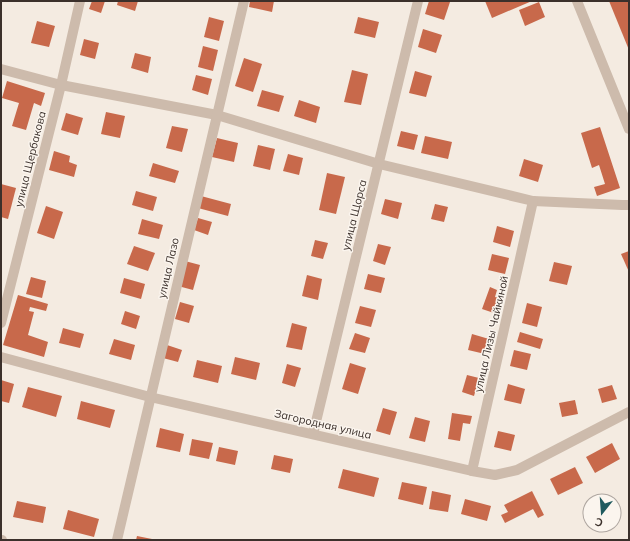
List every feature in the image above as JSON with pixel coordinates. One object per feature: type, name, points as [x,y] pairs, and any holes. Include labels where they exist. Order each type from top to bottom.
[{"type":"street","name":"улица Щербакова","points":[[1,323],[61,85],[80,1]]},
{"type":"street","name":"улица Лазо","points":[[117,540],[244,1]]},
{"type":"street","name":"улица Щорса","points":[[313,434],[418,1]]},
{"type":"street","points":[[577,1],[629,129]]},
{"type":"street","points":[[1,69],[61,85],[217,115],[379,164],[533,201],[622,206],[629,205]]},
{"type":"street","name":"улица Лизы Чайкиной","points":[[472,471],[533,201]]},
{"type":"street","name":"Загородная улица","points":[[1,357],[150,397],[495,475],[517,470],[629,412]]},
{"type":"building","points":[[92,1],[105,1],[101,13],[89,9]]},
{"type":"building","points":[[118,1],[138,1],[135,11],[117,5]]},
{"type":"building","points":[[250,1],[274,1],[272,12],[249,7]]},
{"type":"building","points":[[429,1],[450,2],[444,20],[425,14]]},
{"type":"building","points":[[485,1],[532,1],[492,18]]},
{"type":"building","points":[[609,1],[629,1],[629,50]]},
{"type":"building","points":[[539,2],[545,17],[525,26],[519,10]]},
{"type":"building","points":[[209,17],[224,21],[219,41],[204,37]]},
{"type":"building","points":[[358,17],[379,22],[375,38],[354,33]]},
{"type":"building","points":[[37,21],[55,26],[49,47],[31,43]]},
{"type":"building","points":[[423,29],[442,35],[436,53],[418,47]]},
{"type":"building","points":[[84,39],[99,43],[95,59],[80,55]]},
{"type":"building","points":[[203,46],[218,50],[213,71],[198,67]]},
{"type":"building","points":[[135,53],[151,57],[148,73],[131,68]]},
{"type":"building","points":[[244,58],[262,64],[253,92],[235,86]]},
{"type":"building","points":[[352,70],[368,74],[361,105],[344,102]]},
{"type":"building","points":[[415,71],[432,76],[426,97],[409,93]]},
{"type":"building","points":[[196,75],[212,79],[208,95],[192,90]]},
{"type":"building","points":[[7,81],[45,93],[41,106],[34,103],[26,130],[12,126],[19,103],[2,98]]},
{"type":"building","points":[[262,90],[284,96],[279,112],[257,106]]},
{"type":"building","points":[[299,100],[320,107],[316,123],[294,116]]},
{"type":"building","points":[[106,112],[125,116],[120,138],[101,134]]},
{"type":"building","points":[[66,113],[83,118],[78,135],[61,130]]},
{"type":"building","points":[[172,126],[188,129],[182,152],[166,148]]},
{"type":"building","points":[[600,127],[620,188],[597,196],[594,187],[605,184],[599,165],[592,168],[581,133]]},
{"type":"building","points":[[401,131],[418,135],[414,150],[397,146]]},
{"type":"building","points":[[425,136],[452,142],[448,159],[421,153]]},
{"type":"building","points":[[217,138],[238,143],[234,162],[212,157]]},
{"type":"building","points":[[258,145],[275,149],[270,170],[253,166]]},
{"type":"building","points":[[54,151],[70,156],[69,162],[77,165],[74,177],[49,170]]},
{"type":"building","points":[[288,154],[303,158],[299,175],[283,171]]},
{"type":"building","points":[[524,159],[543,165],[538,182],[519,176]]},
{"type":"building","points":[[153,163],[179,171],[175,183],[149,176]]},
{"type":"building","points":[[327,173],[345,177],[336,214],[319,210]]},
{"type":"building","points":[[1,184],[16,188],[8,219],[1,217]]},
{"type":"building","points":[[136,191],[157,197],[153,211],[132,205]]},
{"type":"building","points":[[201,196],[231,204],[228,216],[198,208]]},
{"type":"building","points":[[385,199],[402,203],[398,219],[381,214]]},
{"type":"building","points":[[435,204],[448,207],[444,222],[431,219]]},
{"type":"building","points":[[46,206],[63,212],[54,239],[37,233]]},
{"type":"building","points":[[198,218],[212,222],[208,235],[194,230]]},
{"type":"building","points":[[142,219],[163,225],[159,239],[138,234]]},
{"type":"building","points":[[497,226],[514,231],[510,247],[493,242]]},
{"type":"building","points":[[315,240],[328,243],[323,259],[311,256]]},
{"type":"building","points":[[378,244],[391,247],[385,265],[373,261]]},
{"type":"building","points":[[134,246],[155,253],[148,271],[127,264]]},
{"type":"building","points":[[629,251],[629,272],[621,254]]},
{"type":"building","points":[[492,254],[509,258],[505,274],[488,270]]},
{"type":"building","points":[[185,261],[200,265],[193,290],[178,286]]},
{"type":"building","points":[[554,262],[572,266],[567,285],[549,281]]},
{"type":"building","points":[[368,274],[385,278],[381,293],[364,289]]},
{"type":"building","points":[[307,275],[322,279],[318,300],[302,296]]},
{"type":"building","points":[[31,277],[46,281],[42,298],[26,294]]},
{"type":"building","points":[[124,278],[145,284],[141,299],[120,293]]},
{"type":"building","points":[[490,287],[497,290],[495,297],[502,299],[497,314],[482,309]]},
{"type":"building","points":[[18,295],[48,304],[46,311],[30,307],[29,311],[34,312],[28,335],[48,342],[44,357],[3,345]]},
{"type":"building","points":[[180,302],[194,306],[189,323],[175,319]]},
{"type":"building","points":[[527,303],[542,307],[537,327],[522,323]]},
{"type":"building","points":[[360,306],[376,310],[371,327],[355,323]]},
{"type":"building","points":[[125,311],[140,316],[136,329],[121,324]]},
{"type":"building","points":[[292,323],[307,327],[302,350],[286,347]]},
{"type":"building","points":[[63,328],[84,334],[80,348],[59,343]]},
{"type":"building","points":[[520,332],[543,339],[540,349],[517,342]]},
{"type":"building","points":[[355,333],[370,338],[365,353],[349,349]]},
{"type":"building","points":[[472,334],[489,339],[485,354],[468,350]]},
{"type":"building","points":[[114,339],[135,345],[131,360],[109,354]]},
{"type":"building","points":[[167,345],[182,350],[178,362],[163,358]]},
{"type":"building","points":[[514,350],[531,354],[527,370],[510,366]]},
{"type":"building","points":[[235,357],[260,363],[256,380],[231,374]]},
{"type":"building","points":[[197,360],[222,366],[218,383],[193,377]]},
{"type":"building","points":[[350,363],[366,368],[358,394],[342,389]]},
{"type":"building","points":[[287,364],[301,368],[295,387],[282,383]]},
{"type":"building","points":[[467,375],[479,378],[474,396],[462,392]]},
{"type":"building","points":[[1,380],[14,384],[9,403],[1,401]]},
{"type":"building","points":[[508,384],[525,389],[521,404],[504,400]]},
{"type":"building","points":[[612,385],[617,399],[602,403],[598,389]]},
{"type":"building","points":[[28,387],[62,396],[56,417],[22,407]]},
{"type":"building","points":[[575,400],[578,414],[562,417],[559,403]]},
{"type":"building","points":[[81,401],[115,410],[110,428],[77,419]]},
{"type":"building","points":[[383,408],[397,412],[390,435],[376,431]]},
{"type":"building","points":[[452,413],[472,416],[470,424],[463,423],[460,441],[448,439]]},
{"type":"building","points":[[415,417],[430,421],[425,442],[409,438]]},
{"type":"building","points":[[160,428],[184,434],[180,452],[156,447]]},
{"type":"building","points":[[498,431],[515,435],[511,451],[494,447]]},
{"type":"building","points":[[192,439],[213,443],[209,459],[189,455]]},
{"type":"building","points":[[612,443],[620,459],[595,473],[586,457]]},
{"type":"building","points":[[219,447],[238,451],[235,465],[216,461]]},
{"type":"building","points":[[274,455],[293,459],[290,473],[271,469]]},
{"type":"building","points":[[575,467],[583,483],[558,495],[550,479]]},
{"type":"building","points":[[343,469],[379,478],[374,497],[338,488]]},
{"type":"building","points":[[402,482],[427,487],[423,505],[398,499]]},
{"type":"building","points":[[432,491],[451,495],[448,512],[429,509]]},
{"type":"building","points":[[532,491],[544,515],[538,518],[533,509],[505,523],[501,515],[508,512],[504,505]]},
{"type":"building","points":[[465,499],[491,506],[487,521],[461,514]]},
{"type":"building","points":[[17,501],[46,507],[43,523],[13,517]]},
{"type":"building","points":[[68,510],[99,519],[94,537],[63,529]]},
{"type":"building","points":[[137,536],[152,539],[152,540],[136,540]]}]
